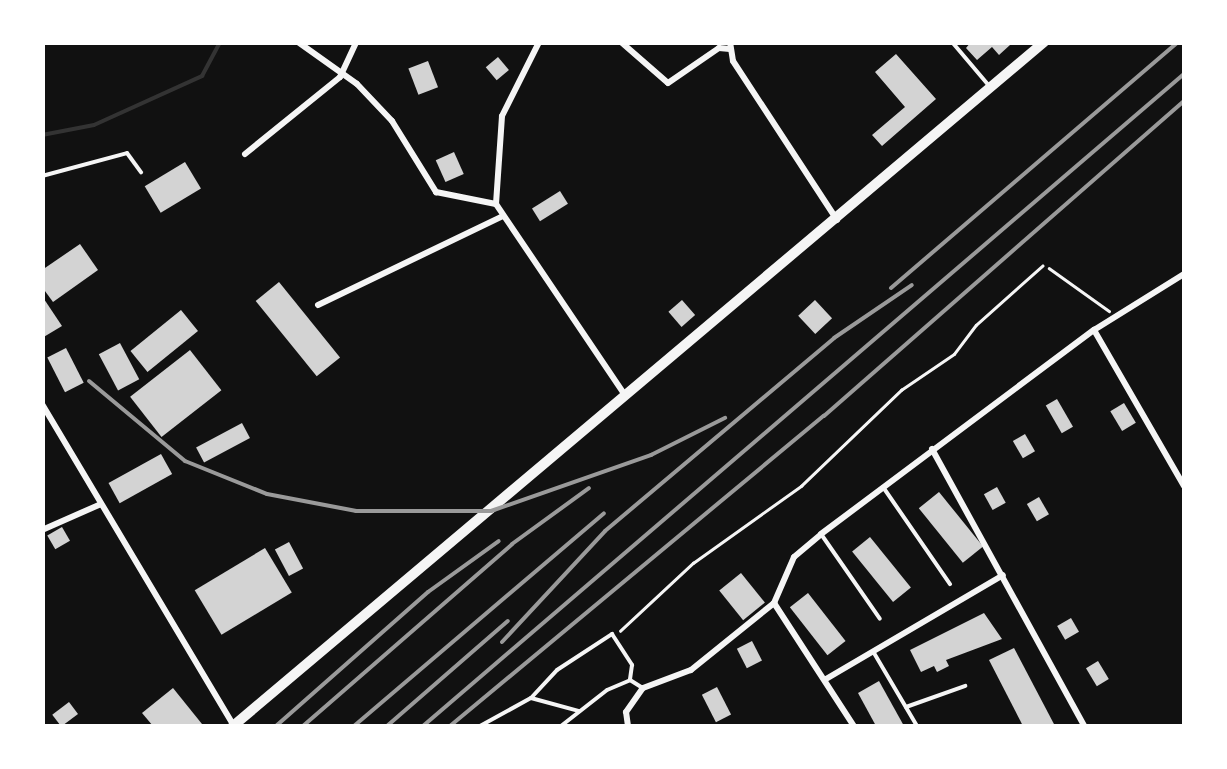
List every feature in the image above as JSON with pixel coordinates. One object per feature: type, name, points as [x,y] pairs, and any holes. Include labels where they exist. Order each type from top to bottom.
[{"type":"main road","points":[[233,726],[625,394],[838,221],[1044,42]]},
{"type":"street","points":[[298,42],[340,77],[357,84],[392,120],[436,192],[496,204]]},
{"type":"street","points":[[245,154],[340,77],[356,42]]},
{"type":"street","points":[[539,42],[502,116],[496,204],[625,394]]},
{"type":"street","points":[[622,42],[668,84],[719,48],[730,46],[838,221]]},
{"type":"street","points":[[318,306],[502,216]]},
{"type":"street","points":[[628,726],[626,712],[643,688],[690,670],[774,603],[794,557],[821,534],[1094,330],[1184,274]]},
{"type":"street","points":[[1094,330],[1181,471],[1184,486]]},
{"type":"street","points":[[42,404],[233,726]]},
{"type":"street","points":[[932,449],[1084,726]]},
{"type":"street","points":[[42,530],[101,504]]},
{"type":"street","points":[[826,679],[1003,575]]},
{"type":"street","points":[[774,603],[854,726]]},
{"type":"lane","points":[[952,42],[990,87]]},
{"type":"lane","points":[[42,176],[127,152],[141,172]]},
{"type":"lane","points":[[883,487],[950,584]]},
{"type":"lane","points":[[821,534],[880,619]]},
{"type":"lane","points":[[480,726],[531,698],[582,652],[615,635],[632,665],[630,680]]},
{"type":"lane","points":[[873,651],[917,726]]},
{"type":"lane","points":[[630,680],[643,688]]},
{"type":"lane","points":[[560,726],[630,680]]},
{"type":"lane","points":[[906,708],[965,686]]},
{"type":"lane","points":[[531,698],[579,711]]},
{"type":"path","points":[[615,635],[693,563],[801,486],[901,390],[954,354],[976,325],[1042,266]]},
{"type":"path","points":[[1049,268],[1117,317]]},
{"type":"building","points":[[971,42],[1010,45],[999,55],[992,47],[977,60],[966,48]]},
{"type":"building","points":[[896,54],[936,99],[882,146],[872,135],[905,107],[875,72]]},
{"type":"building","points":[[498,57],[509,70],[497,80],[486,67]]},
{"type":"building","points":[[428,61],[438,87],[418,95],[408,69]]},
{"type":"building","points":[[454,152],[464,174],[445,182],[436,160]]},
{"type":"building","points":[[185,162],[201,189],[161,213],[145,186]]},
{"type":"building","points":[[560,191],[568,204],[540,221],[532,208]]},
{"type":"building","points":[[80,244],[98,270],[53,302],[42,287],[42,270]]},
{"type":"building","points":[[279,282],[340,357],[317,376],[256,301]]},
{"type":"building","points":[[42,296],[62,326],[42,338]]},
{"type":"building","points":[[682,300],[695,315],[682,327],[668,312]]},
{"type":"building","points":[[815,300],[832,318],[815,334],[798,316]]},
{"type":"building","points":[[181,310],[198,331],[147,372],[130,351]]},
{"type":"building","points":[[120,343],[139,379],[118,390],[99,354]]},
{"type":"building","points":[[66,348],[84,383],[65,392],[47,358]]},
{"type":"building","points":[[190,350],[221,390],[162,437],[130,397]]},
{"type":"building","points":[[1057,399],[1073,427],[1062,433],[1046,406]]},
{"type":"building","points":[[1124,403],[1136,423],[1122,431],[1110,411]]},
{"type":"building","points":[[242,423],[250,438],[204,462],[196,447]]},
{"type":"building","points":[[1025,434],[1035,451],[1023,458],[1013,441]]},
{"type":"building","points":[[161,454],[172,474],[120,503],[109,483]]},
{"type":"building","points":[[997,487],[1006,503],[993,510],[984,494]]},
{"type":"building","points":[[939,492],[983,546],[963,563],[919,508]]},
{"type":"building","points":[[1039,497],[1049,514],[1037,521],[1027,504]]},
{"type":"building","points":[[62,527],[70,541],[55,549],[47,536]]},
{"type":"building","points":[[870,537],[911,588],[893,602],[852,551]]},
{"type":"building","points":[[289,542],[303,568],[289,576],[275,550]]},
{"type":"building","points":[[265,548],[292,593],[221,635],[195,590]]},
{"type":"building","points":[[741,573],[765,603],[743,620],[719,591]]},
{"type":"building","points":[[808,593],[846,641],[827,655],[790,607]]},
{"type":"building","points":[[984,613],[1002,639],[946,660],[949,666],[937,672],[934,666],[921,672],[910,650]]},
{"type":"building","points":[[1071,618],[1079,632],[1065,640],[1057,626]]},
{"type":"building","points":[[752,641],[762,661],[747,668],[737,649]]},
{"type":"building","points":[[1014,648],[1055,726],[1023,726],[989,660]]},
{"type":"building","points":[[1098,661],[1109,679],[1097,686],[1086,668]]},
{"type":"building","points":[[879,681],[904,726],[876,726],[858,693]]},
{"type":"building","points":[[717,687],[731,715],[716,722],[702,695]]},
{"type":"building","points":[[173,688],[202,724],[153,726],[142,713]]},
{"type":"building","points":[[69,702],[78,714],[62,726],[52,715]]},
{"type":"waterway","points":[[42,135],[94,125],[202,76],[220,42]]},
{"type":"railway","points":[[891,288],[1178,42]]},
{"type":"railway","points":[[423,726],[1184,74]]},
{"type":"railway","points":[[450,726],[824,416],[1184,101]]},
{"type":"railway","points":[[502,642],[605,531],[834,338],[912,285]]},
{"type":"railway","points":[[89,381],[185,461],[267,494],[356,511],[491,511],[651,455],[725,418]]},
{"type":"railway","points":[[303,726],[512,544],[589,488]]},
{"type":"railway","points":[[354,726],[604,513]]},
{"type":"railway","points":[[276,726],[428,592],[499,541]]},
{"type":"railway","points":[[387,726],[508,621]]}]
